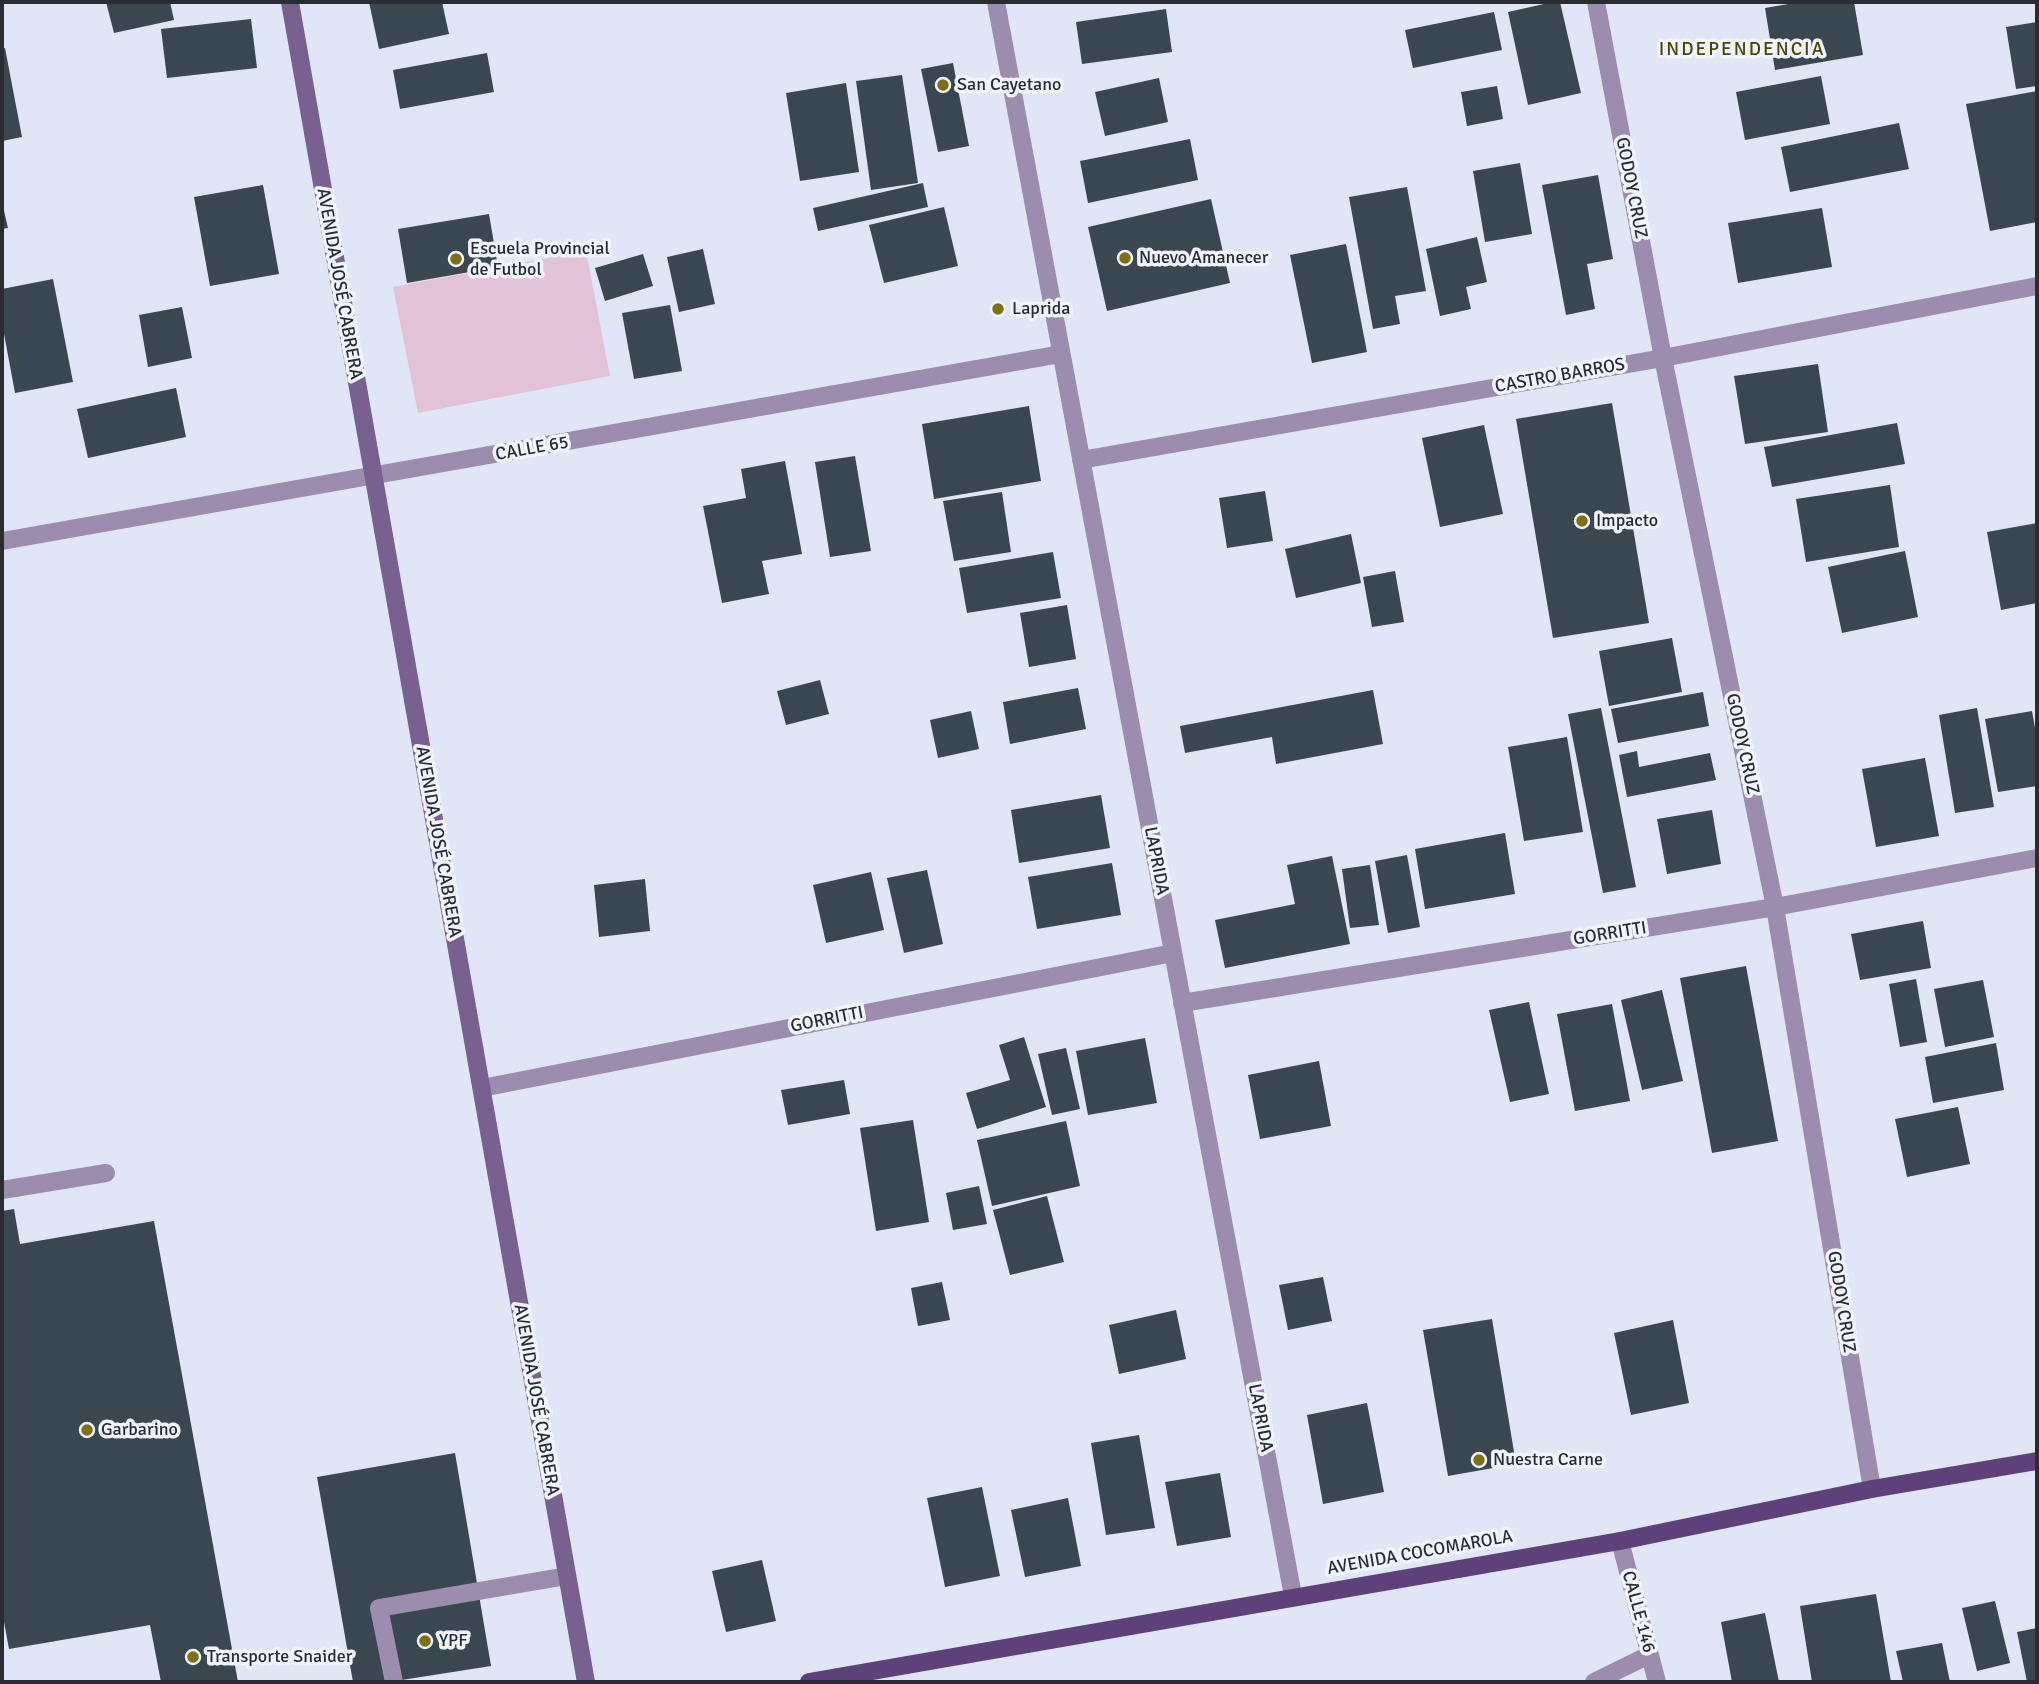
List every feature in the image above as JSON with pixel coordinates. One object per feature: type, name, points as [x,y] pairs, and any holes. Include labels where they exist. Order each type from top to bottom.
[{"type":"main road","name":"AVENIDA JOSÉ CABRERA","points":[[290,2],[586,1682]]},
{"type":"main road","name":"AVENIDA COCOMAROLA","points":[[809,1682],[1620,1541],[1872,1489],[2037,1461]]},
{"type":"street","name":"LAPRIDA","points":[[996,2],[1293,1596]]},
{"type":"street","name":"GODOY CRUZ","points":[[1596,2],[1663,358],[1775,907],[1872,1489]]},
{"type":"street","name":"CASTRO BARROS","points":[[1081,460],[1663,358],[2037,286]]},
{"type":"street","name":"CALLE 65","points":[[2,541],[1061,354]]},
{"type":"street","name":"GORRITTI","points":[[1182,1003],[1775,907],[2037,858]]},
{"type":"street","name":"GORRITTI","points":[[482,1088],[1173,953]]},
{"type":"street","points":[[2,1190],[106,1173]]},
{"type":"street","name":"CALLE 146","points":[[1620,1541],[1657,1682]]},
{"type":"street","points":[[394,1682],[379,1608],[567,1576]]},
{"type":"street","points":[[1594,1682],[1649,1655]]},
{"type":"shaded area","points":[[586,251],[610,376],[418,413],[393,287]]},
{"type":"building","points":[[106,2],[170,2],[174,20],[114,33]]},
{"type":"building","points":[[369,2],[442,2],[449,34],[379,49]]},
{"type":"building","points":[[1560,2],[1581,93],[1528,105],[1508,12]]},
{"type":"building","points":[[1800,2],[1854,2],[1863,55],[1775,70],[1765,8]]},
{"type":"building","points":[[1166,9],[1172,52],[1082,64],[1076,22]]},
{"type":"building","points":[[1494,12],[1502,50],[1413,68],[1405,30]]},
{"type":"building","points":[[251,19],[257,68],[167,78],[161,29]]},
{"type":"building","points":[[2037,22],[2037,86],[2016,89],[2006,27]]},
{"type":"building","points":[[5,48],[22,137],[2,141],[2,49]]},
{"type":"building","points":[[487,53],[494,92],[400,109],[393,70]]},
{"type":"building","points":[[953,63],[969,146],[938,152],[921,69]]},
{"type":"building","points":[[902,75],[918,183],[871,190],[856,81]]},
{"type":"building","points":[[1821,76],[1830,124],[1745,140],[1736,92]]},
{"type":"building","points":[[1159,78],[1168,122],[1105,136],[1095,92]]},
{"type":"building","points":[[846,83],[859,172],[800,181],[786,93]]},
{"type":"building","points":[[1497,86],[1503,119],[1467,126],[1461,92]]},
{"type":"building","points":[[2037,91],[2037,222],[1990,231],[1966,104]]},
{"type":"building","points":[[1899,123],[1909,169],[1790,192],[1781,147]]},
{"type":"building","points":[[1190,139],[1198,180],[1088,203],[1080,161]]},
{"type":"building","points":[[1520,163],[1532,234],[1485,242],[1473,171]]},
{"type":"building","points":[[1598,175],[1613,259],[1587,264],[1595,309],[1566,315],[1542,185]]},
{"type":"building","points":[[923,183],[928,207],[818,231],[813,208]]},
{"type":"building","points":[[263,185],[279,274],[210,286],[194,197]]},
{"type":"building","points":[[1407,187],[1426,291],[1395,296],[1400,324],[1373,329],[1349,197]]},
{"type":"building","points":[[1211,199],[1230,283],[1107,311],[1088,227]]},
{"type":"building","points":[[2,202],[8,228],[2,229]]},
{"type":"building","points":[[944,207],[958,266],[884,283],[869,225]]},
{"type":"building","points":[[1822,208],[1832,267],[1738,283],[1728,223]]},
{"type":"building","points":[[489,214],[498,267],[407,283],[398,229]]},
{"type":"building","points":[[1477,237],[1487,282],[1466,287],[1471,309],[1440,316],[1426,249]]},
{"type":"building","points":[[1346,244],[1367,352],[1312,363],[1290,255]]},
{"type":"building","points":[[703,249],[715,304],[679,312],[667,257]]},
{"type":"building","points":[[643,254],[653,286],[605,301],[595,268]]},
{"type":"building","points":[[53,279],[73,382],[15,393],[2,323],[2,289]]},
{"type":"building","points":[[670,305],[682,371],[634,379],[622,313]]},
{"type":"building","points":[[182,307],[192,358],[148,367],[139,315]]},
{"type":"building","points":[[1818,364],[1828,432],[1745,444],[1734,376]]},
{"type":"building","points":[[176,388],[186,437],[88,458],[77,409]]},
{"type":"building","name":"Impacto","points":[[1612,403],[1649,623],[1553,638],[1516,419]]},
{"type":"building","points":[[1029,406],[1041,481],[934,499],[922,424]]},
{"type":"building","points":[[1897,423],[1905,464],[1772,487],[1764,447]]},
{"type":"building","points":[[1484,425],[1503,514],[1440,527],[1422,438]]},
{"type":"building","points":[[855,456],[871,551],[830,557],[815,462]]},
{"type":"building","points":[[785,461],[802,554],[762,561],[769,594],[722,603],[703,506],[746,498],[741,469]]},
{"type":"building","points":[[1890,485],[1899,547],[1806,562],[1796,499]]},
{"type":"building","points":[[1265,491],[1273,541],[1227,548],[1219,498]]},
{"type":"building","points":[[1002,492],[1011,552],[954,561],[943,501]]},
{"type":"building","points":[[2037,523],[2037,603],[2001,610],[1987,532]]},
{"type":"building","points":[[1351,534],[1361,583],[1296,598],[1285,549]]},
{"type":"building","points":[[1905,551],[1918,617],[1842,633],[1828,567]]},
{"type":"building","points":[[1053,552],[1061,598],[967,613],[959,568]]},
{"type":"building","points":[[1395,571],[1404,622],[1372,627],[1363,577]]},
{"type":"building","points":[[1067,605],[1076,659],[1029,667],[1020,613]]},
{"type":"building","points":[[1672,638],[1682,692],[1609,706],[1599,651]]},
{"type":"building","points":[[820,680],[829,714],[786,725],[777,691]]},
{"type":"building","points":[[1078,688],[1086,729],[1010,744],[1003,702]]},
{"type":"building","points":[[1373,690],[1383,744],[1276,764],[1272,737],[1185,753],[1180,726]]},
{"type":"building","points":[[1703,692],[1709,726],[1618,743],[1611,709]]},
{"type":"building","points":[[1601,708],[1636,887],[1603,893],[1568,714]]},
{"type":"building","points":[[1977,708],[1994,807],[1955,813],[1939,715]]},
{"type":"building","points":[[971,711],[979,749],[938,758],[930,720]]},
{"type":"building","points":[[2032,711],[2037,739],[2037,786],[1998,792],[1985,719]]},
{"type":"building","points":[[1567,737],[1583,832],[1524,841],[1508,747]]},
{"type":"building","points":[[1637,751],[1639,767],[1710,753],[1716,780],[1627,797],[1619,755]]},
{"type":"building","points":[[1925,758],[1939,836],[1876,847],[1862,769]]},
{"type":"building","points":[[1101,795],[1110,848],[1019,863],[1011,810]]},
{"type":"building","points":[[1712,810],[1721,864],[1667,874],[1657,819]]},
{"type":"building","points":[[1505,833],[1515,894],[1425,909],[1415,849]]},
{"type":"building","points":[[1407,855],[1420,927],[1388,933],[1375,861]]},
{"type":"building","points":[[1332,856],[1350,944],[1225,968],[1215,920],[1295,904],[1287,865]]},
{"type":"building","points":[[1112,863],[1121,915],[1037,929],[1028,877]]},
{"type":"building","points":[[1370,865],[1379,925],[1350,928],[1342,869]]},
{"type":"building","points":[[927,870],[943,944],[904,953],[887,878]]},
{"type":"building","points":[[871,872],[884,930],[826,943],[813,885]]},
{"type":"building","points":[[645,879],[650,931],[599,937],[594,885]]},
{"type":"building","points":[[1923,921],[1931,968],[1860,980],[1851,934]]},
{"type":"building","points":[[1746,966],[1778,1141],[1712,1153],[1680,978]]},
{"type":"building","points":[[1916,979],[1927,1042],[1900,1047],[1889,984]]},
{"type":"building","points":[[1983,980],[1994,1037],[1945,1047],[1934,989]]},
{"type":"building","points":[[1662,990],[1683,1081],[1642,1090],[1621,1000]]},
{"type":"building","points":[[1529,1002],[1549,1094],[1510,1102],[1489,1010]]},
{"type":"building","points":[[1612,1004],[1630,1101],[1575,1111],[1557,1014]]},
{"type":"building","points":[[1024,1037],[1046,1107],[977,1129],[966,1093],[1010,1080],[999,1045]]},
{"type":"building","points":[[1145,1038],[1157,1103],[1088,1115],[1076,1051]]},
{"type":"building","points":[[1996,1043],[2004,1090],[1933,1103],[1925,1057]]},
{"type":"building","points":[[1066,1048],[1080,1109],[1052,1115],[1038,1054]]},
{"type":"building","points":[[1319,1061],[1331,1126],[1260,1139],[1248,1075]]},
{"type":"building","points":[[844,1080],[850,1114],[788,1125],[781,1090]]},
{"type":"building","points":[[1958,1107],[1970,1164],[1907,1177],[1895,1119]]},
{"type":"building","points":[[913,1120],[929,1222],[876,1231],[860,1128]]},
{"type":"building","points":[[1066,1121],[1080,1186],[992,1206],[977,1140]]},
{"type":"building","points":[[979,1186],[987,1224],[953,1230],[946,1193]]},
{"type":"building","points":[[1047,1196],[1064,1262],[1010,1275],[993,1210]]},
{"type":"building","points":[[14,1209],[20,1244],[154,1221],[238,1682],[161,1682],[150,1625],[9,1649],[2,1611],[2,1211]]},
{"type":"building","points":[[1323,1277],[1332,1321],[1288,1330],[1279,1285]]},
{"type":"building","points":[[942,1282],[950,1320],[918,1326],[911,1288]]},
{"type":"building","points":[[1176,1310],[1186,1359],[1119,1374],[1109,1325]]},
{"type":"building","points":[[1492,1319],[1516,1464],[1448,1476],[1423,1330]]},
{"type":"building","points":[[1673,1320],[1689,1403],[1631,1415],[1614,1333]]},
{"type":"building","points":[[1367,1403],[1384,1492],[1323,1504],[1307,1415]]},
{"type":"building","points":[[1139,1435],[1155,1528],[1106,1535],[1091,1443]]},
{"type":"building","points":[[455,1453],[491,1666],[389,1682],[353,1682],[317,1477]]},
{"type":"building","points":[[1220,1473],[1231,1537],[1177,1546],[1165,1482]]},
{"type":"building","points":[[982,1487],[1000,1576],[945,1587],[927,1498]]},
{"type":"building","points":[[1068,1498],[1081,1566],[1025,1577],[1011,1510]]},
{"type":"building","points":[[762,1560],[776,1621],[726,1632],[712,1571]]},
{"type":"building","points":[[1876,1594],[1891,1682],[1812,1682],[1800,1606]]},
{"type":"building","points":[[1995,1601],[2010,1663],[1977,1671],[1962,1608]]},
{"type":"building","points":[[1765,1613],[1779,1682],[1732,1682],[1721,1622]]},
{"type":"building","points":[[2037,1628],[2037,1682],[2027,1682],[2017,1632]]},
{"type":"building","points":[[1942,1643],[1950,1682],[1903,1682],[1896,1651]]},
{"type":"place","name":"San Cayetano","points":[[943,85]]},
{"type":"place","name":"Nuevo Amanecer","points":[[1125,258]]},
{"type":"place","name":"Escuela Provincial de Futbol","points":[[456,259]]},
{"type":"place","name":"Laprida","points":[[998,309]]},
{"type":"place","name":"Impacto","points":[[1582,521]]},
{"type":"place","name":"Garbarino","points":[[87,1430]]},
{"type":"place","name":"Nuestra Carne","points":[[1479,1460]]},
{"type":"place","name":"YPF","points":[[425,1641]]},
{"type":"place","name":"Transporte Snaider","points":[[193,1657]]},
{"type":"district","name":"INDEPENDENCIA","points":[[1742,50]]}]
